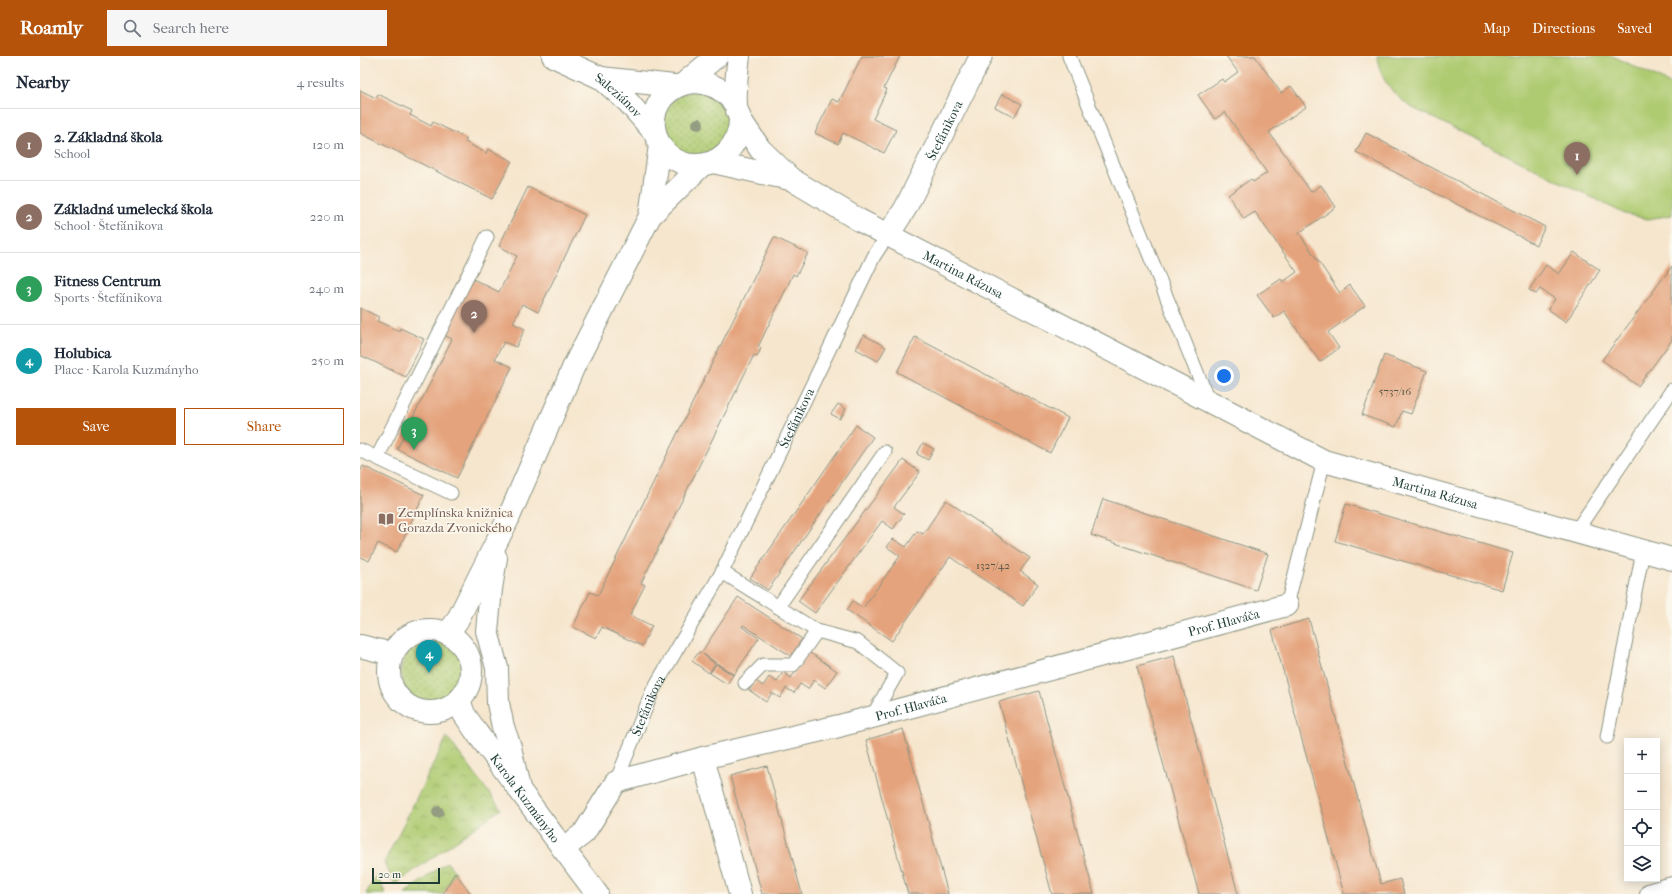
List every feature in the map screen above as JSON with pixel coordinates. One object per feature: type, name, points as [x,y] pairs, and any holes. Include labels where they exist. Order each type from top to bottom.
[{"type":"street","name":"Saleziánov","points":[[553,56],[601,78],[628,102],[658,139]]},
{"type":"street","points":[[447,634],[457,621],[508,519],[574,366],[650,216],[658,139],[654,120],[657,107],[664,95],[717,56]]},
{"type":"street","points":[[650,216],[708,164],[724,156],[732,147],[736,135],[738,112],[739,56]]},
{"type":"street","name":"Štefánikova","points":[[888,235],[905,209],[981,56]]},
{"type":"street","points":[[601,78],[680,84],[702,80],[716,84],[728,93],[738,112]]},
{"type":"street","name":"Martina Rázusa","points":[[738,112],[760,150],[791,179],[888,235],[1324,461],[1672,559]]},
{"type":"street","points":[[658,139],[668,154],[678,161],[690,165],[708,164],[791,179]]},
{"type":"street","points":[[508,519],[497,554],[490,596],[487,631],[497,668],[498,703],[503,728],[510,748],[519,788]]},
{"type":"street","name":"Prof. Hlaváča","points":[[616,782],[703,758],[872,717],[1287,605]]},
{"type":"street","points":[[420,631],[438,631],[447,634],[458,641],[466,651],[470,663],[471,677],[467,689],[459,700],[445,709],[427,712],[410,707],[400,699],[393,689],[389,666],[392,654],[404,639],[420,631]]},
{"type":"street","points":[[360,646],[392,654]]},
{"type":"street","name":"Karola Kuzmányho","points":[[459,700],[464,714],[597,894]]},
{"type":"street","points":[[703,758],[740,894]]},
{"type":"street","points":[[563,849],[584,833],[616,782]]},
{"type":"street","points":[[1651,894],[1672,888]]},
{"type":"lane","points":[[1070,56],[1209,402]]},
{"type":"lane","name":"Štefánikova","points":[[616,782],[653,690],[722,572],[874,256],[888,235]]},
{"type":"lane","points":[[377,458],[487,237]]},
{"type":"lane","points":[[1576,531],[1672,390]]},
{"type":"lane","points":[[360,450],[451,493]]},
{"type":"lane","points":[[778,607],[885,452]]},
{"type":"lane","points":[[1287,605],[1324,461]]},
{"type":"lane","points":[[1607,738],[1643,551]]},
{"type":"lane","points":[[722,572],[817,632],[858,642],[897,673],[872,717]]},
{"type":"lane","points":[[745,683],[763,665],[793,665],[817,632]]},
{"type":"green space","points":[[1377,56],[1613,56],[1672,85],[1672,215],[1648,219],[1625,214],[1411,107],[1398,97],[1384,79],[1378,64]]},
{"type":"green space","points":[[696,91],[708,93],[719,100],[726,111],[728,123],[726,135],[719,146],[708,153],[696,155],[684,153],[673,146],[666,135],[664,123],[666,111],[673,100],[684,93]]},
{"type":"green space","points":[[427,641],[439,641],[456,650],[463,661],[465,673],[463,685],[456,696],[439,705],[427,705],[415,700],[406,691],[401,679],[401,667],[406,655],[415,646]]},
{"type":"green space","points":[[447,737],[501,809],[395,884],[384,863]]},
{"type":"green space","points":[[447,862],[455,872],[443,894],[404,894]]},
{"type":"green space","points":[[376,875],[386,894],[366,894]]},
{"type":"building","points":[[862,56],[900,56],[884,88],[887,89],[873,119],[896,130],[884,153],[843,133],[838,144],[815,133],[832,99],[839,102]]},
{"type":"building","points":[[1226,56],[1255,56],[1281,93],[1291,86],[1306,107],[1269,132],[1311,192],[1321,185],[1336,207],[1299,233],[1340,293],[1350,285],[1365,306],[1328,332],[1339,348],[1320,362],[1284,311],[1274,318],[1257,295],[1281,279],[1283,282],[1297,272],[1255,212],[1244,219],[1228,195],[1251,179],[1253,182],[1267,173],[1225,112],[1215,119],[1198,95],[1222,79],[1224,82],[1238,72]]},
{"type":"building","points":[[360,90],[376,98],[378,94],[412,111],[410,115],[431,126],[433,122],[467,139],[465,142],[486,153],[488,149],[512,161],[492,199],[360,133]]},
{"type":"building","points":[[1002,94],[1022,104],[1014,117],[995,107]]},
{"type":"building","points":[[1366,133],[1545,227],[1536,245],[1356,152]]},
{"type":"building","points":[[528,187],[585,215],[538,312],[522,304],[513,323],[525,329],[516,347],[504,342],[495,359],[512,367],[457,478],[397,449],[452,339],[435,331],[463,274],[499,292],[517,256],[499,246]]},
{"type":"building","points":[[774,237],[808,253],[796,276],[793,274],[758,347],[761,348],[759,353],[757,357],[754,355],[641,583],[645,585],[630,615],[652,626],[642,646],[602,627],[596,638],[573,627],[590,592],[598,595]]},
{"type":"building","points":[[1574,252],[1600,270],[1566,322],[1548,309],[1555,299],[1540,289],[1536,294],[1529,290],[1546,265],[1559,274]]},
{"type":"building","points":[[1672,266],[1672,340],[1638,386],[1602,360]]},
{"type":"building","points":[[360,308],[379,317],[377,321],[399,331],[400,328],[424,339],[406,377],[360,355]]},
{"type":"building","points":[[864,335],[886,347],[878,361],[856,349]]},
{"type":"building","points":[[915,337],[1068,418],[1050,453],[897,372]]},
{"type":"building","points":[[1384,355],[1427,371],[1411,414],[1402,411],[1396,427],[1362,415]]},
{"type":"building","points":[[838,404],[846,409],[840,419],[831,414]]},
{"type":"building","points":[[856,425],[873,437],[768,590],[750,578]]},
{"type":"building","points":[[923,443],[934,449],[928,460],[917,454]]},
{"type":"building","points":[[903,460],[920,472],[894,507],[904,514],[893,529],[882,521],[815,613],[798,601]]},
{"type":"building","name":"Zemplínska knižnica Gorazda Zvonického","points":[[363,466],[424,495],[397,552],[378,543],[369,561],[360,557],[360,472]]},
{"type":"building","points":[[1103,499],[1268,554],[1256,590],[1091,535]]},
{"type":"building","points":[[946,500],[1030,558],[1020,571],[1038,584],[1023,606],[950,557],[892,641],[847,610],[853,601],[863,608],[900,556],[887,547],[893,539],[906,547],[917,531],[923,534]]},
{"type":"building","points":[[1346,504],[1513,553],[1502,590],[1335,541]]},
{"type":"building","points":[[738,597],[802,639],[791,656],[743,625],[742,627],[759,638],[734,675],[703,654],[715,664],[709,673],[692,661],[699,652],[701,653]]},
{"type":"building","points":[[1309,619],[1381,884],[1400,879],[1404,894],[1344,894],[1272,630]]},
{"type":"building","points":[[809,652],[837,671],[825,688],[814,680],[808,689],[800,684],[794,693],[786,688],[780,698],[772,693],[766,702],[749,690],[756,681],[763,686],[769,677],[777,682],[783,672],[791,678]]},
{"type":"building","points":[[1174,656],[1238,894],[1199,894],[1137,666]]},
{"type":"building","points":[[716,664],[733,675],[727,684],[710,673]]},
{"type":"building","points":[[1039,691],[1094,894],[1052,894],[999,702]]},
{"type":"building","points":[[903,729],[948,894],[908,894],[866,740]]},
{"type":"building","points":[[767,766],[802,894],[762,894],[730,776]]},
{"type":"building","points":[[455,872],[471,894],[443,894]]},
{"type":"place","name":"2. Základná škola","points":[[1577,175]]},
{"type":"place","name":"Základná umelecká škola","points":[[474,333]]},
{"type":"place","name":"Fitness Centrum","points":[[414,450]]},
{"type":"place","name":"Zemplínska knižnica Gorazda Zvonického","points":[[386,519]]},
{"type":"place","name":"Holubica","points":[[429,673]]}]
